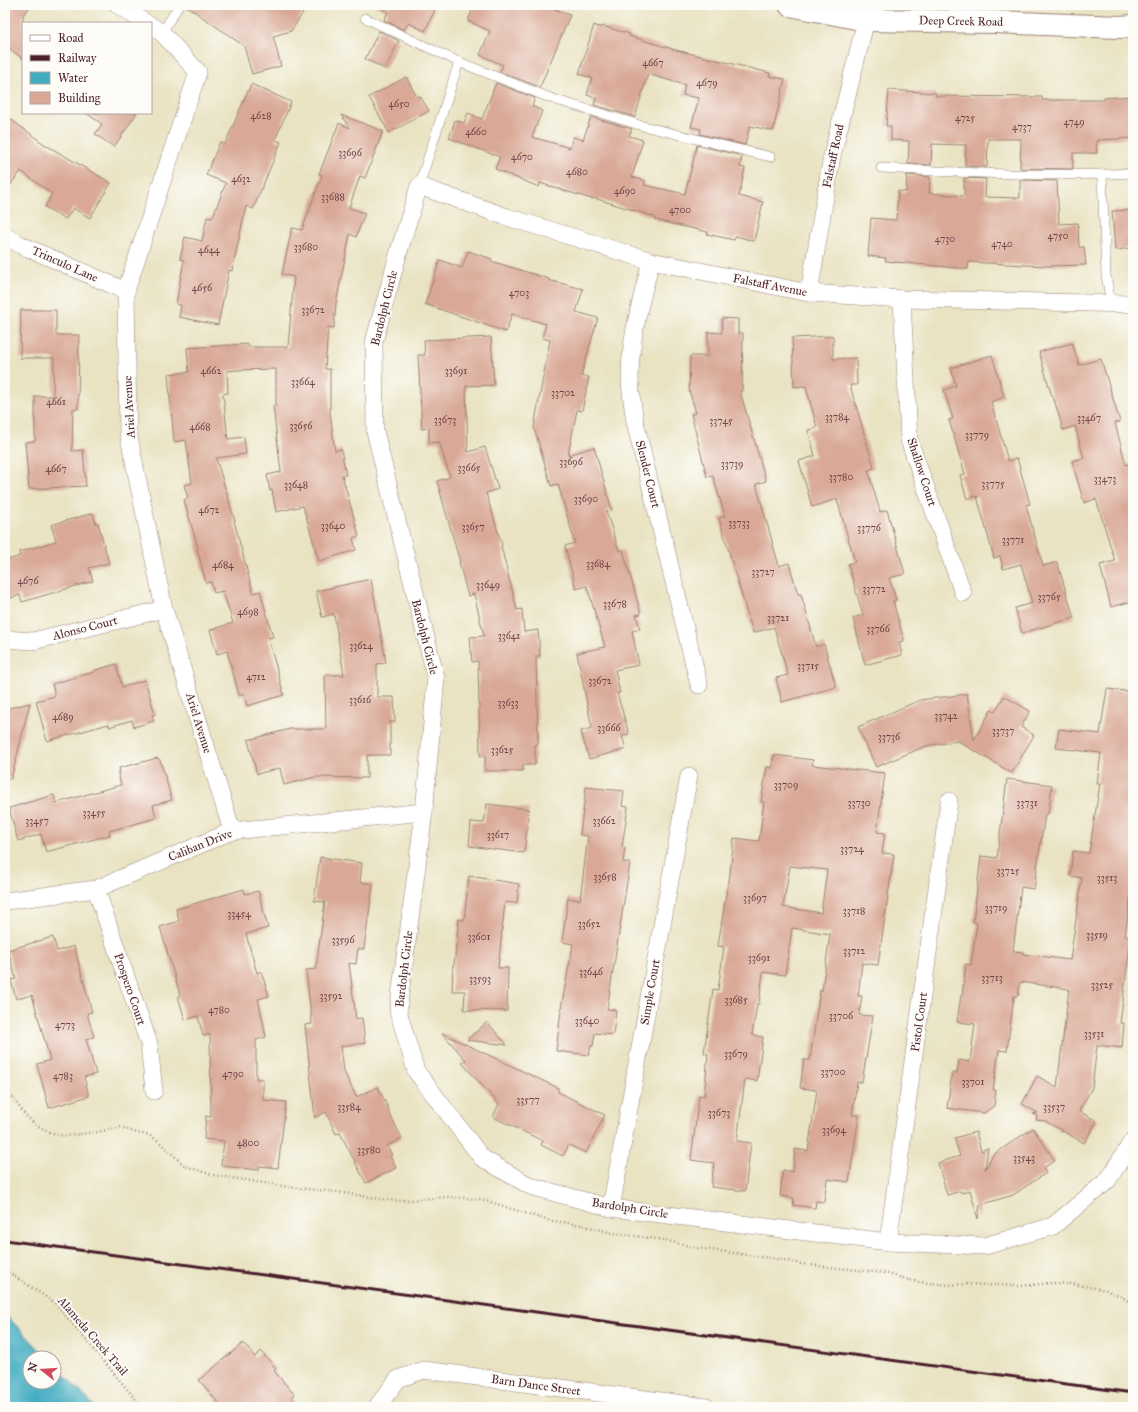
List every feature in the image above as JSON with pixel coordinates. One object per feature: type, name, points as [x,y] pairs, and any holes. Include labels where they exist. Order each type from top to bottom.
[{"type":"street","points":[[118,5],[144,22]]},
{"type":"street","name":"Deep Creek Road","points":[[790,5],[867,13],[995,22],[1120,27],[1133,26]]},
{"type":"street","name":"Falstaff Road","points":[[809,293],[832,156],[867,13]]},
{"type":"street","name":"Ariel Avenue","points":[[156,30],[198,72],[126,291],[128,432],[164,608],[232,831]]},
{"type":"street","name":"Falstaff Avenue","points":[[419,186],[507,217],[651,261],[809,293],[902,299],[1133,304]]},
{"type":"street","name":"Bardolph Circle","points":[[419,186],[398,251],[374,342],[374,431],[436,678],[424,812],[398,1011],[416,1072],[482,1158],[530,1186],[611,1208],[888,1242],[985,1246],[1053,1226],[1108,1180],[1133,1140]]},
{"type":"street","name":"Trinculo Lane","points":[[5,236],[21,245],[126,291]]},
{"type":"street","name":"Slender Court","points":[[651,261],[632,352],[630,376],[633,408],[635,422],[699,685]]},
{"type":"street","name":"Shallow Court","points":[[902,299],[909,440],[963,592]]},
{"type":"street","name":"Alonso Court","points":[[5,639],[33,641],[164,608]]},
{"type":"street","name":"Simple Court","points":[[611,1208],[689,776]]},
{"type":"street","name":"Pistol Court","points":[[888,1242],[949,801]]},
{"type":"street","name":"Caliban Drive","points":[[5,901],[96,889],[232,831],[424,812]]},
{"type":"street","name":"Prospero Court","points":[[96,889],[149,1044],[154,1091]]},
{"type":"street","name":"Barn Dance Street","points":[[379,1405],[398,1379],[424,1370],[706,1407]]},
{"type":"lane","points":[[156,30],[178,5]]},
{"type":"lane","points":[[365,18],[459,62],[553,99],[643,126],[772,157]]},
{"type":"lane","points":[[419,186],[459,62]]},
{"type":"lane","points":[[881,168],[969,174],[1133,173]]},
{"type":"lane","points":[[1102,174],[1106,275],[1111,304]]},
{"type":"path","points":[[5,1087],[25,1115],[36,1124],[50,1132],[63,1136],[98,1132],[121,1127],[137,1133],[149,1135],[157,1140],[185,1166],[213,1174],[290,1187],[337,1192],[395,1201],[447,1197],[481,1200],[547,1220],[581,1225],[613,1233],[664,1240],[697,1248],[784,1260],[800,1264],[885,1273],[917,1282],[950,1285],[966,1284],[1020,1286],[1054,1283],[1072,1284],[1106,1290],[1133,1304]]},
{"type":"path","name":"Alameda Creek Trail","points":[[5,1270],[55,1303],[142,1407]]},
{"type":"water","points":[[5,1314],[40,1350],[22,1350],[22,1390],[62,1390],[62,1372],[95,1407],[5,1407]]},
{"type":"building","points":[[5,5],[31,5],[23,15],[22,58],[5,45]]},
{"type":"building","points":[[185,5],[308,5],[291,31],[273,36],[281,66],[252,74],[244,46]]},
{"type":"building","points":[[374,5],[425,5],[435,10],[425,31],[408,23],[404,30],[384,20],[388,12]]},
{"type":"building","points":[[474,5],[545,5],[570,15],[540,87],[500,72],[503,65],[480,55],[490,31],[468,21]]},
{"type":"building","points":[[594,25],[601,28],[602,26],[630,34],[629,36],[676,50],[770,73],[769,76],[785,79],[773,131],[750,126],[745,145],[700,134],[701,129],[691,127],[699,98],[683,95],[685,85],[648,74],[635,117],[594,105],[596,98],[587,95],[592,78],[579,74]]},
{"type":"building","points":[[379,31],[399,41],[385,69],[365,59]]},
{"type":"building","points":[[406,77],[417,97],[420,96],[429,111],[389,133],[369,97]]},
{"type":"building","points":[[496,83],[535,98],[532,106],[542,111],[532,137],[570,148],[573,137],[583,140],[591,117],[632,129],[629,136],[643,140],[632,177],[645,181],[644,185],[685,194],[697,145],[742,156],[740,167],[745,168],[739,196],[763,202],[754,241],[736,236],[734,240],[707,234],[708,232],[655,220],[655,217],[594,198],[588,198],[540,183],[539,187],[495,169],[500,157],[449,138],[455,120],[464,123],[468,113],[482,119]]},
{"type":"building","points":[[251,84],[291,102],[275,140],[281,142],[253,209],[246,206],[232,271],[229,270],[218,325],[179,317],[181,305],[176,304],[184,260],[180,259],[185,237],[202,241],[207,217],[212,218],[226,183],[206,175],[220,142],[225,144]]},
{"type":"building","points":[[889,90],[936,93],[935,96],[1042,97],[1042,100],[1104,100],[1104,98],[1133,96],[1133,138],[1098,140],[1098,142],[1096,142],[1097,153],[1073,153],[1073,169],[1020,168],[1021,139],[988,139],[987,167],[965,166],[966,145],[932,144],[931,165],[908,164],[909,141],[891,140],[891,126],[886,126]]},
{"type":"building","points":[[87,114],[136,114],[114,147],[95,134],[102,124]]},
{"type":"building","points":[[5,115],[44,144],[111,183],[90,218],[73,208],[66,219],[45,207],[52,194],[21,171],[5,192]]},
{"type":"building","points":[[341,115],[383,131],[365,178],[360,176],[349,208],[365,213],[356,237],[350,234],[336,303],[334,328],[328,327],[325,369],[330,369],[330,413],[335,451],[341,449],[346,475],[342,475],[359,536],[353,538],[356,550],[319,561],[303,506],[276,512],[272,490],[270,491],[267,475],[281,472],[273,406],[276,406],[276,369],[227,371],[228,393],[223,394],[228,439],[244,437],[246,454],[216,458],[235,521],[253,593],[260,591],[273,637],[268,638],[284,695],[247,706],[244,694],[239,695],[227,651],[217,654],[210,630],[233,623],[223,591],[214,593],[211,582],[206,583],[198,548],[184,500],[188,498],[184,485],[192,483],[186,440],[174,442],[168,374],[189,372],[187,348],[248,344],[248,347],[288,347],[294,277],[282,274],[292,228],[302,230],[322,175],[319,174],[339,123],[350,128]]},
{"type":"building","points":[[907,175],[930,177],[929,193],[964,196],[964,178],[986,179],[985,197],[1020,198],[1020,180],[1057,181],[1059,224],[1078,223],[1079,247],[1084,247],[1086,265],[1045,266],[969,262],[968,269],[885,261],[886,258],[868,256],[871,218],[896,220],[898,191],[906,192]]},
{"type":"building","points":[[1133,210],[1133,248],[1115,250],[1112,211]]},
{"type":"building","points":[[468,251],[492,259],[491,261],[549,279],[548,280],[583,289],[576,312],[598,318],[581,376],[589,377],[582,411],[577,410],[568,455],[594,447],[612,510],[606,511],[619,551],[623,550],[641,614],[636,615],[640,629],[632,631],[639,665],[615,670],[620,693],[617,693],[629,734],[622,736],[626,749],[589,759],[581,731],[592,728],[577,653],[605,647],[587,586],[576,589],[565,546],[575,543],[558,484],[551,486],[534,427],[550,340],[542,338],[546,324],[512,314],[506,332],[425,304],[440,260],[462,268]]},
{"type":"building","points":[[21,310],[56,310],[56,335],[79,335],[78,409],[73,409],[72,451],[83,450],[86,486],[29,489],[25,442],[35,441],[35,396],[53,396],[54,358],[20,358]]},
{"type":"building","points":[[722,318],[738,319],[738,333],[743,333],[742,391],[740,391],[766,481],[756,484],[779,566],[789,563],[798,594],[801,594],[816,647],[824,644],[836,687],[782,702],[776,678],[788,675],[774,627],[753,633],[719,518],[725,516],[713,476],[707,477],[691,414],[696,413],[689,390],[690,356],[708,356],[708,332],[722,333]]},
{"type":"building","points":[[833,336],[833,359],[856,358],[857,385],[850,385],[874,468],[868,470],[880,512],[887,510],[905,574],[889,578],[896,600],[893,601],[904,641],[899,642],[902,655],[865,665],[853,618],[863,615],[848,564],[855,562],[837,499],[812,507],[799,461],[815,456],[808,430],[817,428],[806,386],[794,387],[792,338]]},
{"type":"building","points":[[491,337],[494,385],[466,386],[468,452],[485,447],[498,489],[486,493],[502,545],[517,610],[522,609],[524,632],[538,630],[540,656],[536,656],[538,745],[535,745],[535,765],[523,765],[523,771],[485,771],[485,755],[480,756],[478,661],[472,662],[470,637],[484,636],[474,594],[468,596],[437,481],[450,477],[439,442],[429,443],[429,428],[422,429],[418,355],[425,355],[424,340]]},
{"type":"building","points":[[1072,343],[1079,365],[1101,359],[1120,422],[1115,423],[1126,465],[1133,463],[1133,601],[1111,607],[1100,565],[1115,561],[1096,499],[1084,503],[1072,461],[1084,458],[1075,426],[1063,430],[1039,352]]},
{"type":"building","points":[[992,355],[1004,397],[991,402],[1008,461],[1017,458],[1030,504],[1026,505],[1043,566],[1057,562],[1074,618],[1022,633],[1015,608],[1032,603],[1021,564],[1003,569],[1000,556],[994,558],[977,496],[967,499],[960,475],[965,474],[949,420],[953,419],[944,390],[956,386],[951,368]]},
{"type":"building","points":[[93,513],[96,524],[98,523],[109,563],[89,568],[93,581],[22,602],[20,595],[5,600],[5,561],[20,556],[19,552],[56,541],[51,525]]},
{"type":"building","points":[[371,579],[386,663],[377,664],[377,697],[394,697],[395,722],[390,722],[390,755],[367,755],[367,778],[315,777],[284,785],[280,768],[257,774],[248,740],[290,729],[326,729],[325,675],[344,675],[334,614],[322,617],[316,591]]},
{"type":"building","points":[[116,664],[122,687],[145,680],[155,714],[152,715],[154,721],[134,727],[132,720],[109,727],[109,724],[47,741],[36,701],[55,696],[52,684]]},
{"type":"building","points":[[1107,689],[1133,692],[1133,894],[1131,893],[1125,936],[1131,937],[1120,1023],[1124,1023],[1122,1048],[1097,1045],[1092,1088],[1079,1111],[1097,1121],[1084,1143],[1045,1121],[1036,1120],[1037,1116],[1033,1114],[1038,1113],[1022,1104],[1037,1076],[1057,1087],[1069,989],[1020,982],[1018,996],[1014,996],[1007,1051],[999,1050],[993,1090],[996,1090],[994,1106],[984,1113],[947,1108],[952,1073],[957,1073],[959,1060],[970,1062],[975,1024],[957,1022],[966,964],[971,965],[977,923],[973,922],[981,856],[997,858],[1007,779],[1052,785],[1048,814],[1045,814],[1034,889],[1021,887],[1013,951],[1023,952],[1023,954],[1070,960],[1082,878],[1070,876],[1073,851],[1089,853],[1100,784],[1097,784],[1101,753],[1056,748],[1059,729],[1100,734]]},
{"type":"building","points":[[967,694],[974,740],[991,710],[995,712],[1004,696],[1030,711],[1021,727],[1034,735],[1012,773],[958,741],[926,746],[876,767],[858,727],[920,700]]},
{"type":"building","points":[[30,703],[11,779],[5,778],[5,709]]},
{"type":"building","points":[[774,755],[813,760],[812,765],[885,773],[877,832],[885,833],[882,853],[894,854],[878,965],[862,963],[858,996],[862,996],[859,1015],[873,1016],[862,1082],[857,1082],[852,1115],[859,1115],[849,1182],[827,1179],[824,1202],[816,1201],[815,1208],[793,1205],[794,1198],[780,1196],[783,1170],[793,1172],[795,1149],[808,1151],[817,1090],[800,1088],[804,1060],[810,1060],[830,934],[792,928],[785,975],[763,972],[759,1004],[757,1004],[752,1035],[763,1037],[757,1081],[745,1079],[737,1141],[751,1143],[745,1191],[711,1187],[714,1163],[691,1160],[699,1095],[704,1096],[708,1054],[704,1053],[713,989],[718,990],[724,947],[718,946],[729,882],[734,838],[759,841],[764,802],[761,802],[767,767],[772,768]],"holes":[[[790,866],[827,870],[821,913],[783,907]]]},
{"type":"building","points":[[158,758],[160,760],[172,800],[153,805],[156,818],[109,831],[110,835],[46,852],[41,834],[18,841],[9,808],[54,795],[56,803],[121,785],[118,772],[120,772],[119,768]]},
{"type":"building","points":[[586,787],[624,791],[622,806],[628,807],[622,847],[625,848],[623,862],[630,863],[607,1009],[616,1010],[613,1035],[595,1033],[593,1046],[591,1046],[589,1055],[556,1051],[562,1003],[573,944],[562,942],[568,898],[580,900],[588,836],[580,835]]},
{"type":"building","points":[[487,804],[529,809],[524,853],[469,846],[471,822],[484,823]]},
{"type":"building","points":[[320,857],[362,863],[360,882],[373,884],[364,949],[358,949],[356,964],[349,963],[356,1019],[362,1018],[365,1043],[341,1046],[344,1071],[356,1097],[378,1087],[402,1138],[387,1146],[392,1155],[390,1156],[396,1168],[366,1183],[340,1133],[336,1134],[326,1112],[315,1118],[305,1025],[312,1024],[306,970],[316,969],[325,902],[314,901]]},
{"type":"building","points":[[469,876],[519,884],[517,903],[505,902],[498,968],[508,968],[507,1011],[464,1010],[465,991],[452,991],[453,965],[459,919],[464,920]]},
{"type":"building","points":[[244,889],[245,894],[258,891],[268,928],[246,934],[257,973],[261,971],[269,996],[258,999],[266,1037],[256,1040],[256,1079],[263,1079],[263,1100],[286,1102],[278,1168],[259,1166],[259,1170],[221,1166],[224,1141],[204,1139],[206,1116],[211,1117],[210,1034],[203,1036],[198,1016],[185,1020],[178,996],[180,995],[160,927],[179,921],[176,909]]},
{"type":"building","points":[[53,937],[57,951],[74,946],[92,1012],[87,1013],[94,1037],[86,1039],[96,1074],[84,1077],[89,1096],[49,1108],[37,1064],[50,1060],[32,995],[16,999],[11,980],[16,979],[8,950]]},
{"type":"building","points":[[487,1022],[507,1045],[467,1040]]},
{"type":"building","points":[[442,1033],[558,1088],[558,1092],[605,1115],[586,1153],[569,1145],[563,1156],[541,1145],[543,1141],[493,1117],[499,1104],[462,1063],[466,1060]]},
{"type":"building","points":[[1033,1128],[1055,1161],[1043,1168],[1046,1173],[1013,1195],[980,1205],[978,1219],[970,1190],[962,1193],[961,1191],[947,1195],[938,1163],[960,1156],[954,1138],[976,1132],[981,1151],[988,1148],[985,1170],[993,1155]]},
{"type":"building","points":[[243,1343],[255,1357],[261,1351],[276,1369],[274,1371],[294,1394],[291,1397],[299,1407],[222,1407],[199,1380]]},
{"type":"railway","points":[[5,1240],[1133,1393]]}]
